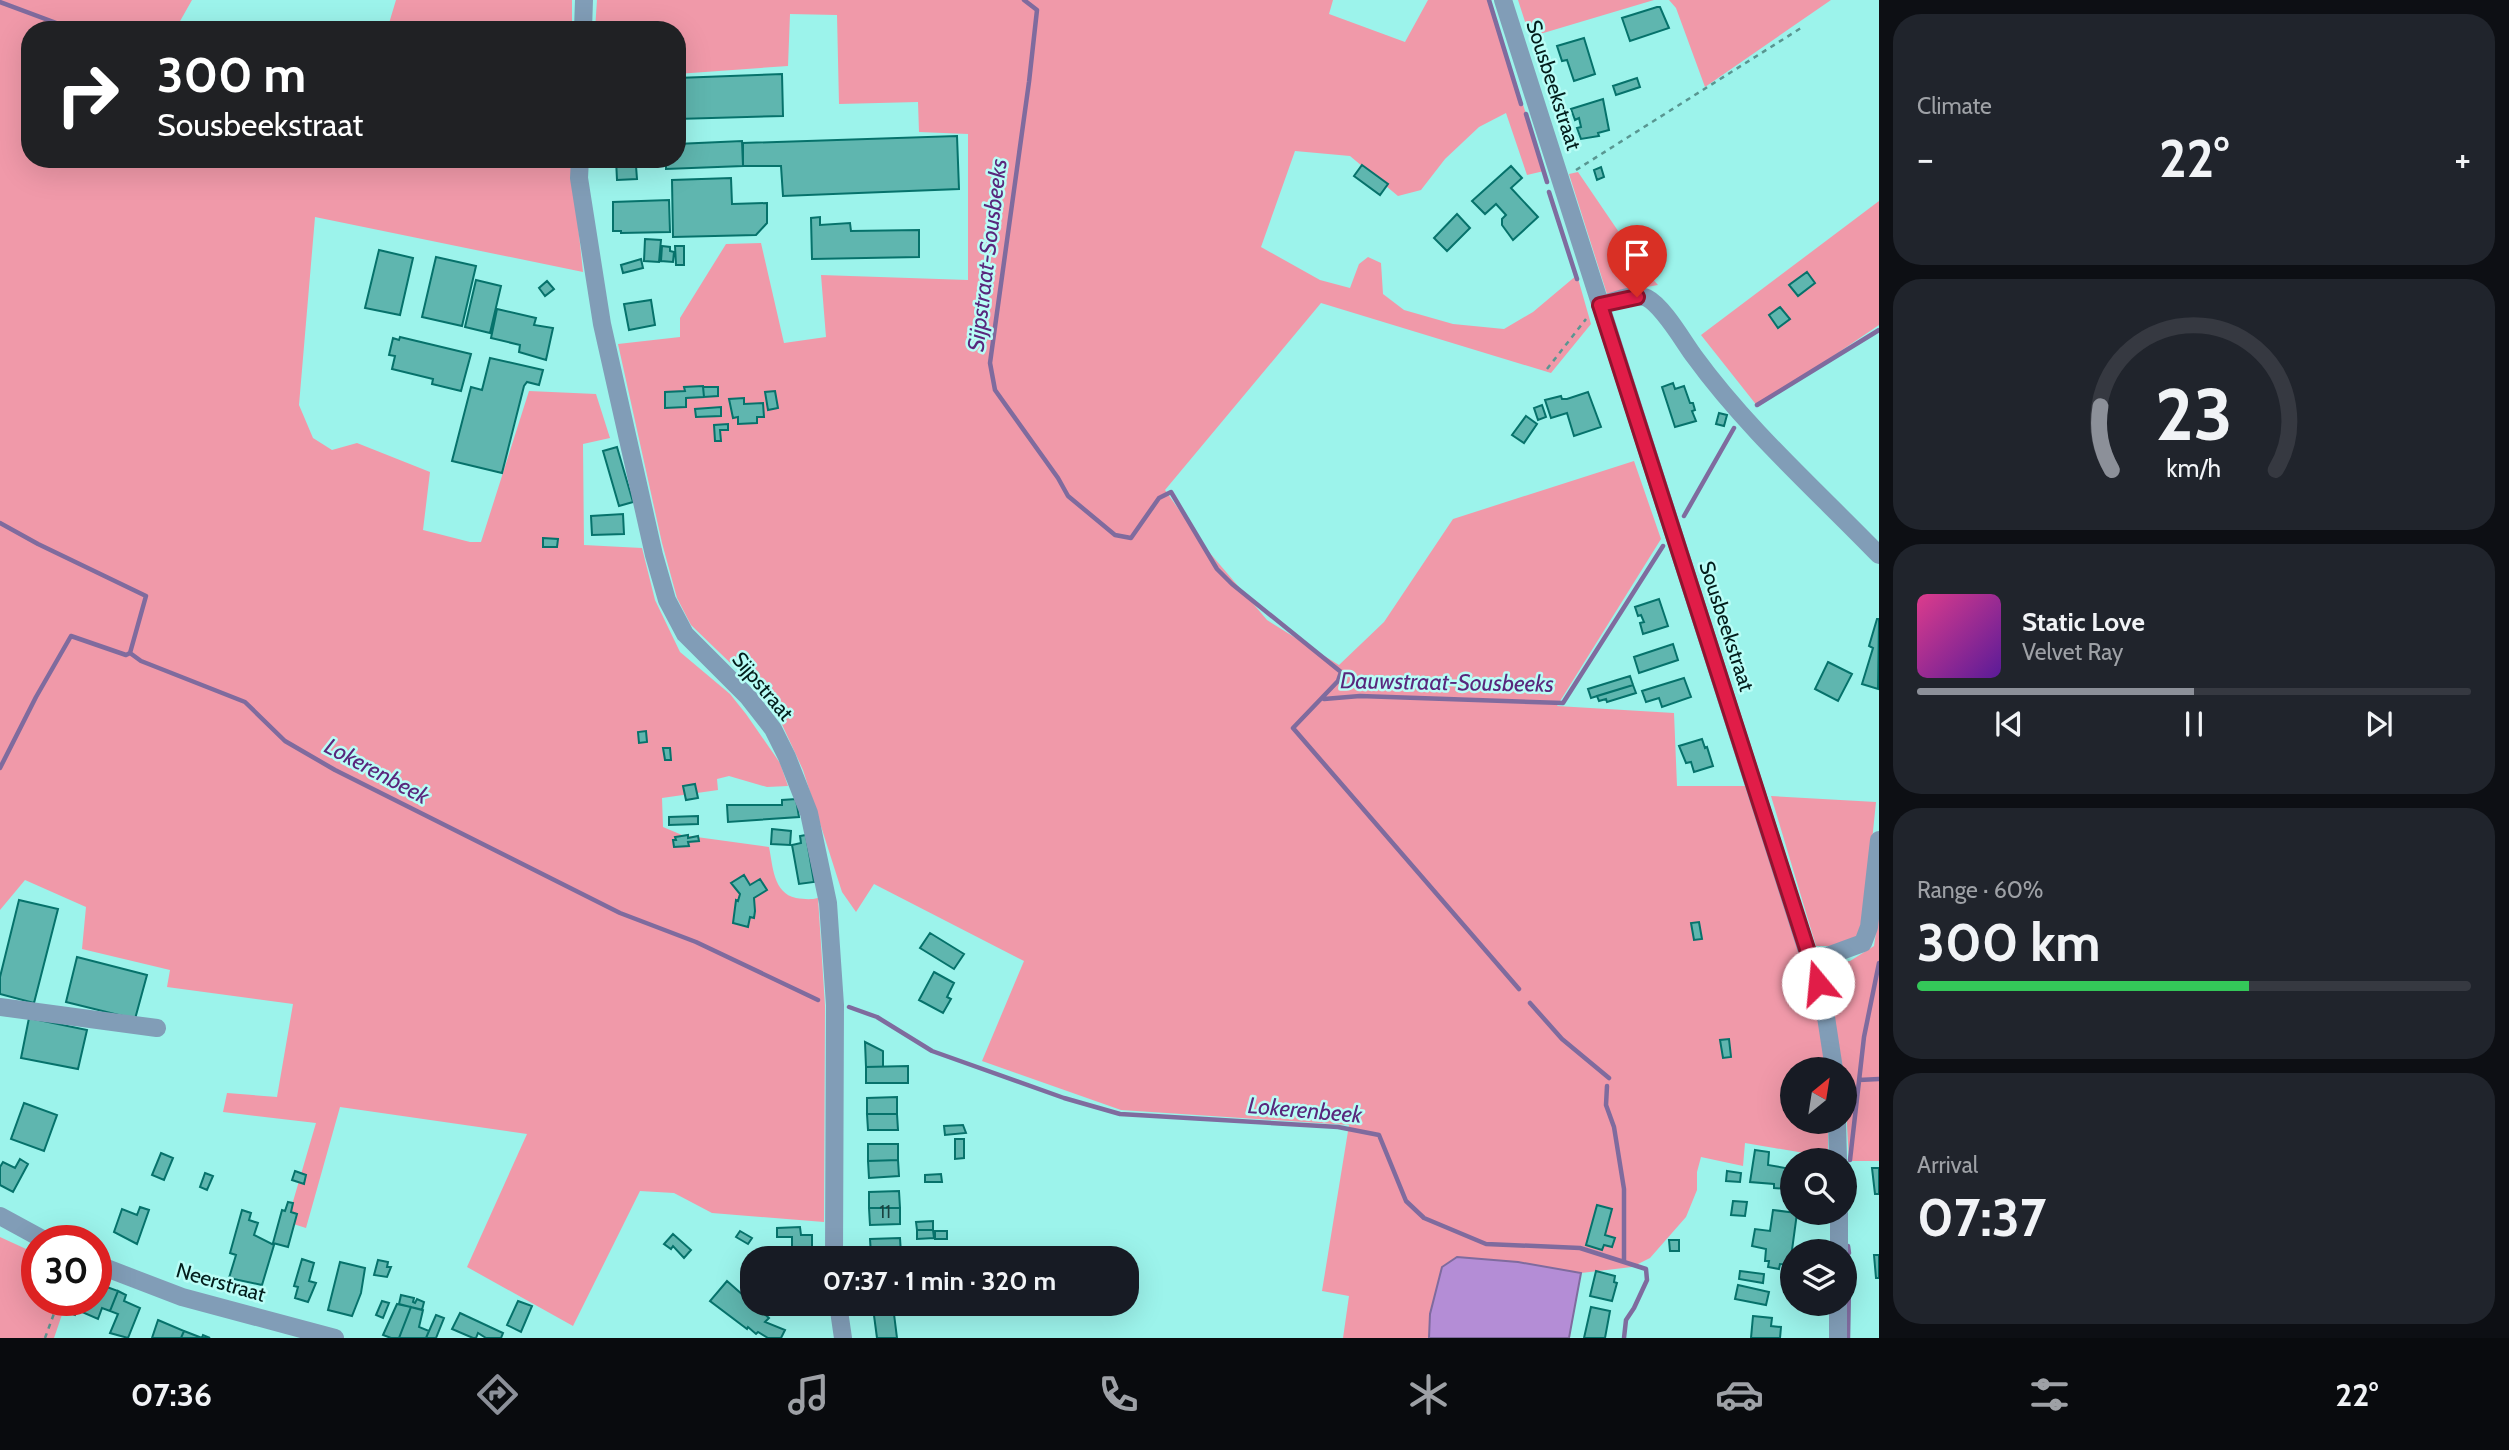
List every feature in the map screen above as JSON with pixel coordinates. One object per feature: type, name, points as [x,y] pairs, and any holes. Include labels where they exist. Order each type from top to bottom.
[{"type":"street","points":[[583,21],[584,0]]},
{"type":"street","name":"Sousbeekstraat","points":[[1503,0],[1811,961],[1824,1004],[1832,1057]]},
{"type":"street","name":"Sijpstraat","points":[[580,168],[602,324],[654,555],[667,600],[685,634],[748,697],[773,729],[809,813],[828,903],[835,1005],[834,1246]]},
{"type":"street","points":[[1600,305],[1646,297],[1659,308],[1713,382],[1783,459],[1879,555]]},
{"type":"street","points":[[1811,961],[1863,943],[1869,928],[1879,840]]},
{"type":"street","points":[[0,1007],[157,1028]]},
{"type":"street","points":[[0,1216],[21,1227]]},
{"type":"street","name":"Neerstraat","points":[[112,1270],[182,1297],[335,1338]]},
{"type":"street","points":[[840,1316],[843,1338]]},
{"type":"street","points":[[1838,1316],[1838,1338]]},
{"type":"path","points":[[1560,178],[1801,28]]},
{"type":"path","points":[[1547,369],[1591,312],[1600,305]]},
{"type":"path","points":[[45,1338],[53,1316]]},
{"type":"shaded area","points":[[0,0],[192,0],[180,21],[21,21],[21,168],[572,168],[583,272],[315,217],[299,405],[313,438],[332,450],[357,443],[430,472],[423,530],[470,542],[481,542],[529,391],[596,394],[610,438],[583,444],[584,545],[642,548],[655,600],[680,652],[730,694],[780,763],[788,786],[767,787],[729,776],[717,779],[718,790],[662,798],[663,827],[682,835],[769,847],[775,878],[783,891],[796,898],[818,898],[825,1006],[824,1222],[712,1213],[674,1193],[640,1191],[573,1326],[467,1267],[527,1134],[340,1107],[306,1228],[287,1222],[316,1123],[223,1112],[227,1093],[277,1097],[293,1004],[167,987],[170,970],[82,949],[86,907],[25,880],[0,910]]},
{"type":"shaded area","points":[[396,0],[572,0],[572,21],[390,21]]},
{"type":"shaded area","points":[[597,0],[1333,0],[1329,14],[1405,42],[1428,0],[1490,0],[1544,171],[1527,175],[1506,113],[1479,127],[1445,159],[1421,190],[1398,196],[1350,156],[1295,151],[1261,247],[1320,280],[1350,288],[1359,264],[1368,257],[1381,263],[1383,294],[1404,310],[1453,324],[1504,329],[1533,312],[1577,275],[1591,324],[1551,373],[1321,303],[1165,490],[1209,552],[1267,620],[1339,665],[1384,622],[1453,519],[1634,461],[1661,539],[1557,706],[1674,713],[1677,786],[1745,786],[1818,1009],[1824,1057],[1780,1057],[1780,1134],[1828,1134],[1828,1148],[1780,1149],[1745,1143],[1743,1166],[1701,1157],[1697,1172],[1697,1190],[1686,1217],[1650,1258],[1632,1267],[1581,1273],[1518,1262],[1457,1257],[1430,1314],[1429,1338],[1343,1338],[1349,1296],[1322,1291],[1349,1125],[1121,1110],[982,1061],[1024,961],[874,884],[856,912],[842,892],[803,770],[780,720],[748,680],[691,625],[677,598],[662,543],[618,344],[680,337],[680,318],[726,244],[761,243],[784,343],[826,337],[821,275],[968,280],[968,134],[919,132],[918,102],[839,104],[837,15],[790,14],[788,66],[686,73],[686,21],[596,21]]},
{"type":"shaded area","points":[[1518,0],[1654,0],[1530,37]]},
{"type":"shaded area","points":[[1669,0],[1831,0],[1705,87],[1676,8]]},
{"type":"shaded area","points":[[1578,172],[1644,269],[1658,285],[1607,294],[1569,174]]},
{"type":"shaded area","points":[[1879,201],[1879,325],[1758,407],[1701,335]]},
{"type":"shaded area","points":[[1771,796],[1876,802],[1863,929],[1855,941],[1816,946]]},
{"type":"shaded area","points":[[1879,912],[1879,1161],[1857,1161],[1857,1148],[1848,1148],[1848,1134],[1857,1134],[1857,1057],[1839,1057],[1831,996],[1823,966],[1850,961],[1874,946]]},
{"type":"shaded area","points":[[0,1237],[21,1247],[21,1316],[62,1316],[54,1338],[0,1338]]},
{"type":"shaded area","points":[[1457,1257],[1518,1262],[1581,1273],[1569,1338],[1429,1338],[1430,1314],[1442,1267]]},
{"type":"building","points":[[1660,7],[1669,28],[1630,41],[1622,18]]},
{"type":"building","points":[[1584,38],[1595,74],[1574,81],[1567,60],[1562,61],[1557,46]]},
{"type":"building","points":[[782,74],[783,116],[686,119],[686,78]]},
{"type":"building","points":[[1637,78],[1640,87],[1616,95],[1613,86]]},
{"type":"building","points":[[1603,99],[1609,130],[1598,133],[1599,136],[1581,139],[1577,128],[1581,127],[1579,118],[1575,120],[1571,109]]},
{"type":"building","points":[[957,136],[959,189],[783,196],[781,166],[743,166],[743,143]]},
{"type":"building","points":[[742,141],[743,166],[666,169],[686,168],[686,144]]},
{"type":"building","points":[[1362,165],[1388,184],[1380,195],[1354,176]]},
{"type":"building","points":[[1511,166],[1522,178],[1511,188],[1538,217],[1513,240],[1502,225],[1502,219],[1506,215],[1496,204],[1485,214],[1472,201]]},
{"type":"building","points":[[1601,167],[1604,177],[1597,180],[1594,170]]},
{"type":"building","points":[[616,168],[636,168],[637,179],[617,180]]},
{"type":"building","points":[[731,178],[732,204],[767,203],[767,223],[756,235],[673,237],[672,180]]},
{"type":"building","points":[[669,200],[670,232],[613,231],[613,202]]},
{"type":"building","points":[[1457,214],[1470,228],[1447,251],[1434,238]]},
{"type":"building","points":[[820,217],[820,225],[850,223],[851,231],[919,230],[919,257],[812,259],[811,218]]},
{"type":"building","points":[[645,239],[661,240],[659,262],[644,261]]},
{"type":"building","points":[[662,246],[670,247],[670,251],[674,252],[673,262],[661,261]]},
{"type":"building","points":[[675,246],[684,246],[684,265],[676,265]]},
{"type":"building","points":[[379,250],[413,258],[400,315],[365,308]]},
{"type":"building","points":[[436,257],[476,266],[462,326],[422,317]]},
{"type":"building","points":[[641,259],[643,268],[623,273],[621,265]]},
{"type":"building","points":[[1807,272],[1815,283],[1798,296],[1789,285]]},
{"type":"building","points":[[476,280],[501,286],[490,333],[465,327]]},
{"type":"building","points":[[547,281],[554,289],[545,296],[539,288]]},
{"type":"building","points":[[651,300],[655,325],[629,330],[624,304]]},
{"type":"building","points":[[1780,307],[1790,319],[1778,328],[1769,315]]},
{"type":"building","points":[[497,309],[536,318],[534,325],[553,328],[546,360],[519,352],[520,345],[491,338]]},
{"type":"building","points":[[400,337],[471,354],[461,391],[432,384],[433,379],[392,369],[395,356],[389,355],[393,338],[399,340]]},
{"type":"building","points":[[490,358],[543,370],[539,385],[527,382],[524,386],[502,473],[452,461],[471,387],[482,390]]},
{"type":"building","points":[[1673,383],[1675,389],[1684,386],[1690,403],[1693,403],[1695,410],[1692,411],[1696,421],[1675,427],[1662,387]]},
{"type":"building","points":[[703,386],[704,397],[686,398],[686,407],[665,408],[665,392],[685,391],[684,387]]},
{"type":"building","points":[[703,387],[718,387],[718,396],[704,397]]},
{"type":"building","points":[[775,391],[778,408],[768,410],[765,392]]},
{"type":"building","points":[[1588,392],[1601,427],[1574,436],[1567,413],[1551,418],[1545,400],[1561,396],[1562,399],[1567,399]]},
{"type":"building","points":[[744,398],[744,404],[763,403],[764,417],[757,417],[757,423],[738,424],[738,417],[733,418],[729,399]]},
{"type":"building","points":[[1542,405],[1546,417],[1538,420],[1534,408]]},
{"type":"building","points":[[721,407],[721,416],[696,417],[695,409]]},
{"type":"building","points":[[1719,413],[1727,415],[1724,426],[1716,424]]},
{"type":"building","points":[[1526,416],[1537,424],[1524,443],[1512,435]]},
{"type":"building","points":[[728,424],[728,430],[720,430],[721,441],[715,441],[714,425]]},
{"type":"building","points":[[617,447],[633,502],[619,506],[603,451]]},
{"type":"building","points":[[623,514],[624,534],[592,535],[591,516]]},
{"type":"building","points":[[543,538],[558,539],[557,547],[543,547]]},
{"type":"building","points":[[1659,599],[1668,626],[1643,634],[1640,623],[1644,622],[1635,607]]},
{"type":"building","points":[[1877,619],[1878,689],[1862,684],[1873,648],[1869,646]]},
{"type":"building","points":[[1673,644],[1678,660],[1639,673],[1634,657]]},
{"type":"building","points":[[1828,662],[1852,674],[1838,701],[1815,689]]},
{"type":"building","points":[[1630,676],[1633,685],[1591,698],[1588,689]]},
{"type":"building","points":[[1684,678],[1691,697],[1662,707],[1659,698],[1646,702],[1642,691]]},
{"type":"building","points":[[1633,685],[1636,693],[1607,702],[1606,699],[1599,701],[1597,696]]},
{"type":"building","points":[[646,731],[647,742],[639,743],[638,732]]},
{"type":"building","points":[[1702,739],[1713,766],[1694,772],[1691,762],[1686,763],[1679,746]]},
{"type":"building","points":[[663,748],[670,748],[671,760],[665,760]]},
{"type":"building","points":[[695,784],[698,798],[686,800],[683,786]]},
{"type":"building","points":[[796,799],[799,817],[728,822],[727,805],[782,805],[782,800]]},
{"type":"building","points":[[698,816],[698,824],[669,825],[669,817]]},
{"type":"building","points":[[772,829],[791,831],[790,845],[771,844]]},
{"type":"building","points":[[688,835],[688,838],[698,836],[699,841],[688,842],[689,846],[674,847],[675,837]]},
{"type":"building","points":[[806,835],[814,882],[799,884],[792,845],[801,843],[800,836]]},
{"type":"building","points":[[744,875],[750,885],[760,879],[767,890],[754,898],[754,918],[750,917],[748,927],[733,923],[736,900],[738,901],[740,894],[731,883]]},
{"type":"building","points":[[19,900],[58,909],[34,1003],[0,994],[0,977]]},
{"type":"building","points":[[1699,922],[1702,939],[1694,940],[1691,923]]},
{"type":"building","points":[[930,933],[964,954],[954,969],[920,948]]},
{"type":"building","points":[[77,957],[147,975],[135,1019],[66,1002]]},
{"type":"building","points":[[934,972],[954,983],[947,997],[951,999],[943,1013],[919,1000]]},
{"type":"building","points":[[29,1018],[87,1030],[78,1069],[21,1058]]},
{"type":"building","points":[[1729,1039],[1731,1057],[1723,1058],[1720,1040]]},
{"type":"building","points":[[865,1042],[883,1051],[883,1067],[866,1067]]},
{"type":"building","points":[[908,1066],[908,1083],[866,1083],[866,1067]]},
{"type":"building","points":[[897,1097],[897,1114],[867,1114],[867,1098]]},
{"type":"building","points":[[24,1103],[57,1115],[44,1151],[11,1139]]},
{"type":"building","points":[[867,1114],[897,1114],[898,1130],[868,1130]]},
{"type":"building","points":[[963,1125],[966,1133],[945,1135],[944,1126]]},
{"type":"building","points":[[955,1139],[964,1139],[964,1158],[955,1159]]},
{"type":"building","points":[[868,1144],[898,1144],[898,1160],[868,1161]]},
{"type":"building","points":[[1755,1150],[1769,1152],[1768,1165],[1780,1167],[1780,1188],[1774,1188],[1774,1184],[1750,1182]]},
{"type":"building","points":[[161,1153],[173,1158],[164,1180],[152,1175]]},
{"type":"building","points":[[20,1159],[28,1164],[13,1192],[0,1185],[0,1167],[3,1162],[15,1168]]},
{"type":"building","points":[[898,1160],[899,1176],[869,1178],[868,1161]]},
{"type":"building","points":[[1872,1168],[1879,1168],[1879,1194],[1875,1194]]},
{"type":"building","points":[[295,1171],[306,1175],[304,1184],[292,1180]]},
{"type":"building","points":[[1727,1171],[1741,1173],[1740,1182],[1726,1181]]},
{"type":"building","points":[[205,1173],[213,1176],[207,1190],[200,1187]]},
{"type":"building","points":[[941,1174],[942,1182],[925,1182],[925,1175]]},
{"type":"building","points":[[899,1191],[900,1208],[869,1208],[869,1192]]},
{"type":"building","points":[[1733,1201],[1747,1202],[1745,1216],[1731,1215]]},
{"type":"building","points":[[288,1202],[293,1203],[291,1212],[297,1214],[288,1247],[273,1243],[282,1210],[285,1211]]},
{"type":"building","points":[[1597,1205],[1612,1209],[1605,1235],[1615,1238],[1612,1247],[1604,1245],[1602,1250],[1586,1245]]},
{"type":"building","points":[[140,1207],[149,1210],[137,1244],[114,1232],[122,1209],[137,1215]]},
{"type":"building","points":[[869,1208],[900,1208],[900,1224],[870,1225]]},
{"type":"building","points":[[242,1210],[251,1213],[249,1220],[258,1223],[254,1235],[274,1245],[262,1285],[229,1278],[236,1255],[230,1253]]},
{"type":"building","points":[[1773,1210],[1780,1211],[1780,1225],[1795,1225],[1794,1239],[1780,1239],[1779,1269],[1768,1267],[1769,1261],[1765,1261],[1766,1249],[1752,1246],[1755,1229],[1770,1231]]},
{"type":"building","points":[[933,1221],[933,1230],[917,1230],[916,1222]]},
{"type":"building","points":[[800,1227],[801,1235],[812,1235],[812,1246],[792,1246],[792,1237],[777,1237],[777,1228]]},
{"type":"building","points":[[917,1230],[933,1230],[934,1238],[917,1239]]},
{"type":"building","points":[[740,1231],[752,1238],[748,1244],[736,1237]]},
{"type":"building","points":[[935,1231],[947,1231],[947,1239],[935,1239]]},
{"type":"building","points":[[673,1234],[691,1250],[684,1258],[673,1246],[671,1249],[664,1244]]},
{"type":"building","points":[[900,1238],[900,1246],[870,1246],[870,1239]]},
{"type":"building","points":[[1669,1240],[1679,1240],[1679,1251],[1670,1251]]},
{"type":"building","points":[[1874,1255],[1879,1255],[1879,1278],[1876,1278]]},
{"type":"building","points":[[302,1259],[314,1263],[309,1281],[316,1283],[308,1302],[295,1298],[298,1287],[294,1286]]},
{"type":"building","points":[[378,1260],[388,1262],[387,1267],[391,1267],[387,1277],[374,1275]]},
{"type":"building","points":[[340,1262],[365,1268],[361,1293],[352,1316],[328,1310]]},
{"type":"building","points":[[1596,1271],[1615,1276],[1614,1282],[1617,1283],[1612,1301],[1590,1296]]},
{"type":"building","points":[[1740,1271],[1764,1274],[1763,1283],[1739,1279]]},
{"type":"building","points":[[727,1281],[740,1292],[740,1316],[767,1316],[769,1318],[765,1322],[785,1330],[781,1338],[768,1338],[758,1332],[756,1334],[710,1301]]},
{"type":"building","points":[[1738,1285],[1769,1292],[1766,1305],[1735,1299]]},
{"type":"building","points":[[112,1289],[118,1291],[112,1306]]},
{"type":"building","points":[[118,1291],[126,1295],[124,1301],[140,1308],[128,1338],[110,1333],[118,1314],[112,1312]]},
{"type":"building","points":[[401,1295],[414,1298],[415,1303],[417,1299],[424,1302],[422,1310],[399,1304]]},
{"type":"building","points":[[382,1301],[389,1303],[383,1318],[376,1315]]},
{"type":"building","points":[[518,1301],[532,1306],[521,1332],[507,1325]]},
{"type":"building","points":[[397,1304],[411,1307],[399,1338],[391,1338],[383,1335]]},
{"type":"building","points":[[411,1307],[423,1310],[419,1327],[429,1331],[426,1338],[399,1338]]},
{"type":"building","points":[[1591,1307],[1610,1311],[1605,1338],[1584,1338]]},
{"type":"building","points":[[460,1313],[503,1333],[501,1338],[486,1338],[478,1333],[476,1338],[473,1338],[452,1329]]},
{"type":"building","points":[[436,1315],[444,1318],[436,1338],[426,1338]]},
{"type":"building","points":[[874,1316],[894,1316],[897,1338],[877,1338]]},
{"type":"building","points":[[1753,1316],[1772,1318],[1771,1326],[1781,1327],[1780,1338],[1751,1338]]},
{"type":"building","points":[[158,1320],[184,1331],[181,1338],[152,1338]]},
{"type":"building","points":[[184,1331],[202,1338],[181,1338]]},
{"type":"waterway","name":"Sijpstraat-Sousbeeks","points":[[1024,0],[1037,10],[990,363],[995,390],[1068,496],[1115,535],[1131,538],[1159,498],[1171,492],[1217,569],[1341,672],[1338,681],[1293,728],[1519,989]]},
{"type":"waterway","points":[[1489,0],[1521,104]]},
{"type":"waterway","points":[[0,2],[51,21]]},
{"type":"waterway","points":[[1526,114],[1547,182]]},
{"type":"waterway","points":[[1549,192],[1577,279]]},
{"type":"waterway","name":"Dauwstraat-Sousbeeks","points":[[1757,405],[1879,330]]},
{"type":"waterway","name":"Dauwstraat-Sousbeeks","points":[[1684,516],[1734,428]]},
{"type":"waterway","name":"Lokerenbeek","points":[[0,523],[146,596],[130,653],[141,661],[245,702],[285,741],[335,770],[620,913],[696,942],[818,1000]]},
{"type":"waterway","name":"Dauwstraat-Sousbeeks","points":[[1324,699],[1360,696],[1563,703],[1663,546]]},
{"type":"waterway","points":[[0,768],[71,636],[126,655],[130,653]]},
{"type":"waterway","points":[[1851,1148],[1864,1037],[1879,963]]},
{"type":"waterway","name":"Dauwstraat-Sousbeeks","points":[[1530,1003],[1562,1039],[1609,1078]]},
{"type":"waterway","name":"Lokerenbeek","points":[[849,1007],[877,1017],[932,1051],[1064,1098],[1120,1114],[1338,1127],[1379,1135],[1406,1201],[1424,1218],[1486,1244],[1580,1248],[1646,1269],[1647,1280],[1626,1320],[1624,1338]]},
{"type":"waterway","points":[[1859,1080],[1879,1079]]},
{"type":"waterway","name":"Dauwstraat-Sousbeeks","points":[[1607,1086],[1606,1105],[1614,1127],[1624,1189],[1624,1262]]},
{"type":"waterway","points":[[1848,1316],[1848,1338]]},
{"type":"route","points":[[1637,297],[1600,305],[1818,983]]}]
